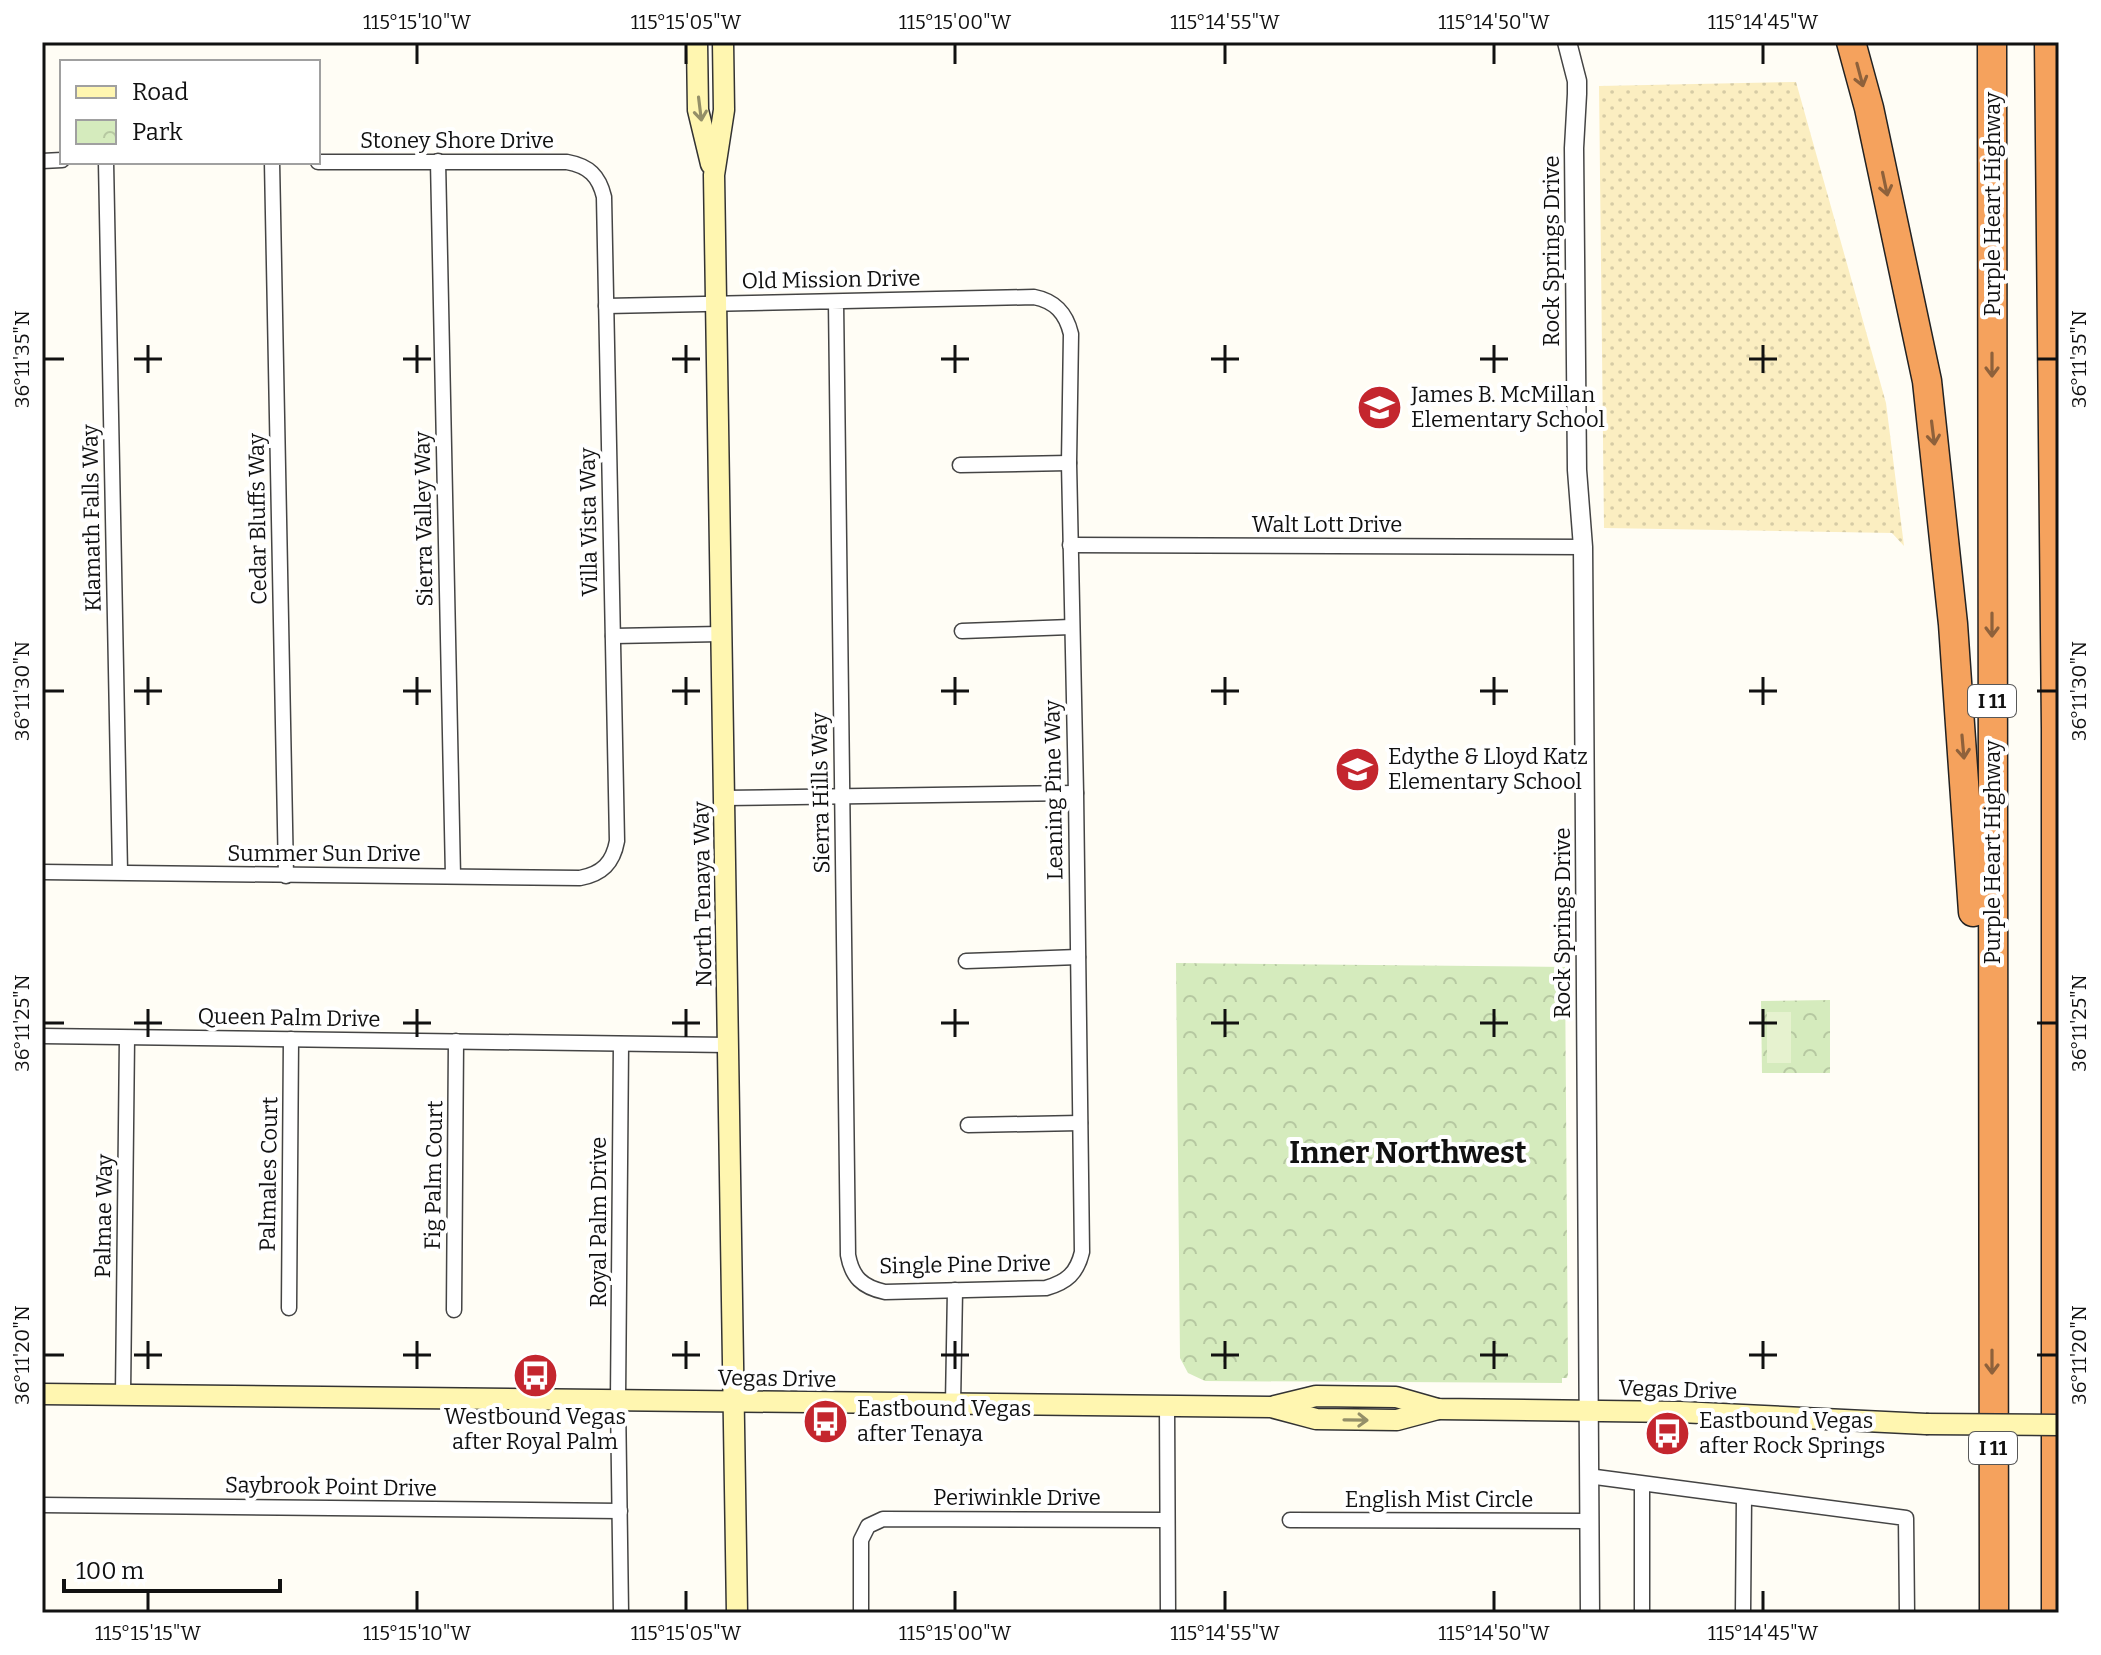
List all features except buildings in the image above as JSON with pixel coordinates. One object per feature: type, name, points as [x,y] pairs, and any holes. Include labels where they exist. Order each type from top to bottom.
[{"type":"highway","points":[[1851,42],[1869,108],[1917,330],[1927,381],[1937,467],[1953,624],[1973,886],[1975,1073],[1992,1284]]},
{"type":"highway","name":"Purple Heart Highway","points":[[1992,42],[1994,1613]]},
{"type":"highway","points":[[2049,42],[2058,724],[2056,1613]]},
{"type":"main road","name":"North Tenaya Way","points":[[723,42],[724,110],[714,175],[715,303],[737,1613]]},
{"type":"main road","name":"North Tenaya Way","points":[[697,47],[698,110],[714,175]]},
{"type":"main road","points":[[697,47],[708,58],[724,110]]},
{"type":"main road","name":"Vegas Drive","points":[[42,1394],[1271,1407],[1316,1419],[1356,1420],[1397,1420],[1438,1409],[1588,1410],[1926,1424],[2059,1425]]},
{"type":"street","name":"Rock Springs Drive","points":[[1567,42],[1577,81],[1574,148],[1577,470],[1583,547],[1590,1613]]},
{"type":"street","name":"Sierra Valley Way","points":[[438,161],[453,876]]},
{"type":"street","name":"Stoney Shore Drive","points":[[320,162],[567,162],[581,164],[593,172]]},
{"type":"street","name":"Klamath Falls Way","points":[[106,164],[120,872]]},
{"type":"street","name":"Cedar Bluffs Way","points":[[272,164],[286,876]]},
{"type":"street","name":"Villa Vista Way","points":[[593,172],[601,184],[604,197],[617,841],[614,856],[604,869]]},
{"type":"street","name":"Old Mission Drive","points":[[606,306],[1034,297],[1056,305]]},
{"type":"street","name":"Sierra Hills Way","points":[[836,302],[848,1255],[850,1269],[859,1281]]},
{"type":"street","name":"Leaning Pine Way","points":[[1056,305],[1068,320],[1071,334],[1069,463],[1082,1252],[1072,1276]]},
{"type":"street","points":[[960,465],[1069,463]]},
{"type":"street","name":"Walt Lott Drive","points":[[1070,545],[1583,547]]},
{"type":"street","points":[[962,631],[1071,627]]},
{"type":"street","points":[[613,636],[721,634]]},
{"type":"street","points":[[724,798],[1076,793]]},
{"type":"street","name":"Summer Sun Drive","points":[[42,872],[580,878],[604,869]]},
{"type":"street","points":[[966,961],[1078,957]]},
{"type":"street","name":"Queen Palm Drive","points":[[42,1036],[728,1045]]},
{"type":"street","name":"Palmae Way","points":[[123,1395],[127,1038]]},
{"type":"street","name":"Palmales Court","points":[[289,1308],[291,1039]]},
{"type":"street","name":"Fig Palm Court","points":[[454,1310],[456,1041]]},
{"type":"street","name":"Royal Palm Drive","points":[[621,1044],[618,1400],[621,1613]]},
{"type":"street","points":[[968,1125],[1080,1123]]},
{"type":"street","name":"Single Pine Drive","points":[[859,1281],[871,1289],[885,1292],[1046,1288],[1072,1276]]},
{"type":"street","points":[[953,1404],[955,1290]]},
{"type":"street","points":[[1167,1406],[1168,1613]]},
{"type":"street","points":[[1588,1476],[1906,1518],[1907,1613]]},
{"type":"street","points":[[1642,1484],[1642,1613]]},
{"type":"street","points":[[1743,1613],[1744,1498]]},
{"type":"street","name":"Saybrook Point Drive","points":[[42,1505],[620,1511]]},
{"type":"street","name":"Periwinkle Drive","points":[[861,1613],[861,1540],[868,1526],[883,1519],[1167,1520]]},
{"type":"street","name":"English Mist Circle","points":[[1290,1520],[1588,1521]]},
{"type":"sand","points":[[1796,82],[1886,403],[1904,546],[1892,533],[1604,528],[1599,86]]},
{"type":"green space","points":[[1176,963],[1565,967],[1568,1374],[1567,1378],[1562,1378],[1562,1383],[1205,1381],[1188,1373],[1180,1358]]},
{"type":"green space","points":[[1830,1000],[1830,1073],[1762,1073],[1761,1001]]},
{"type":"green space","points":[[1767,1012],[1791,1012],[1791,1063],[1767,1063]]},
{"type":"place","name":"James B. McMillan Elementary School","points":[[1380,407]]},
{"type":"place","name":"Edythe & Lloyd Katz Elementary School","points":[[1357,769]]},
{"type":"place","name":"Westbound Vegas after Royal Palm","points":[[535,1375]]},
{"type":"place","name":"Eastbound Vegas after Tenaya","points":[[826,1421]]},
{"type":"place","name":"Eastbound Vegas after Rock Springs","points":[[1668,1433]]},
{"type":"district","name":"Inner Northwest","points":[[1408,1153]]}]
